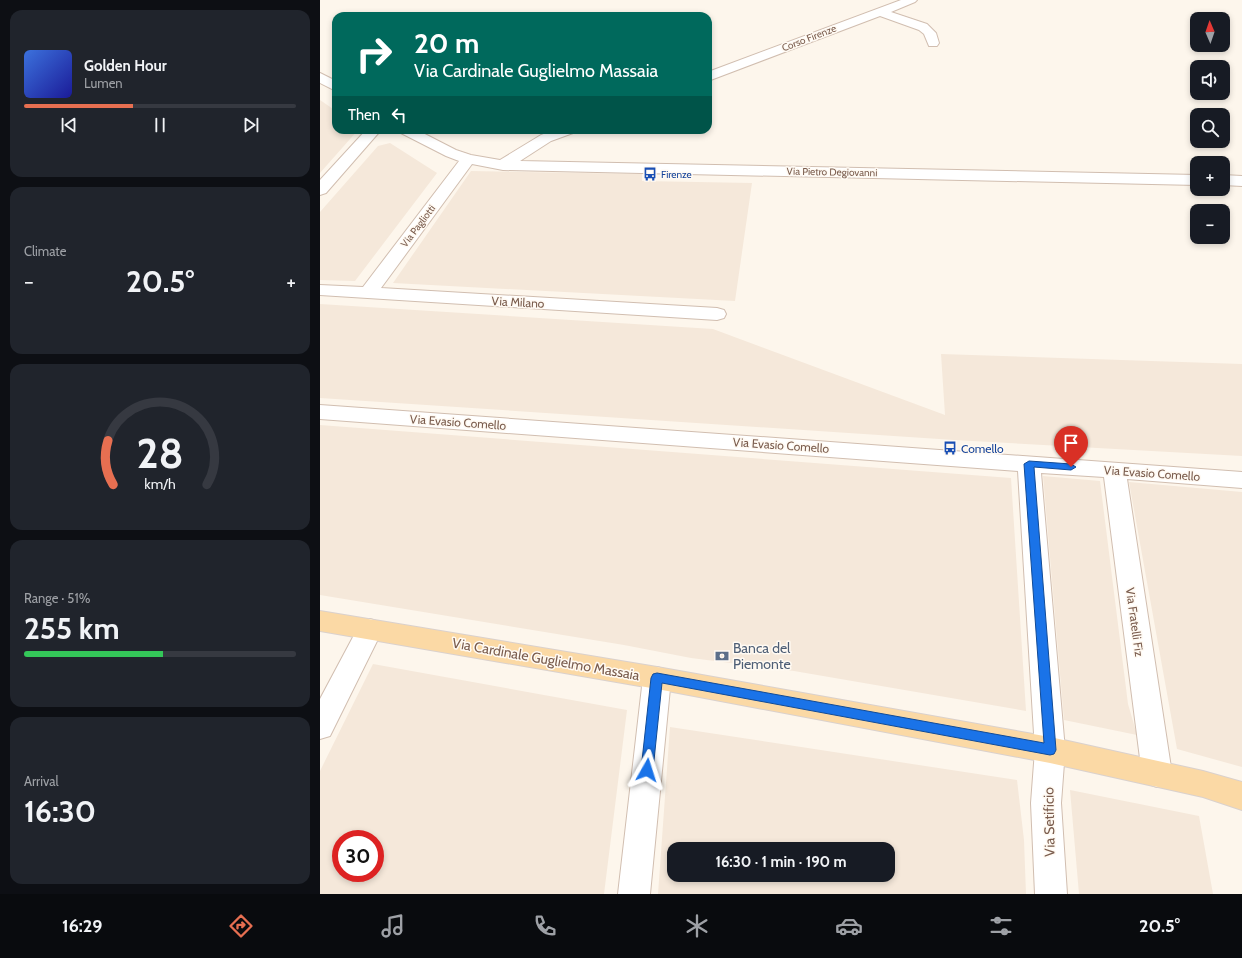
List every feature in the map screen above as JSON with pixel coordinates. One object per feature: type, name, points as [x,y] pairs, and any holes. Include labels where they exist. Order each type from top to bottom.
[{"type":"main road","name":"Via Cardinale Guglielmo Massaia","points":[[320,621],[657,678],[1050,750],[1204,784],[1242,796]]},
{"type":"street","name":"Corso Firenze","points":[[712,75],[911,0]]},
{"type":"street","points":[[880,12],[923,27],[930,33],[933,43]]},
{"type":"street","points":[[320,77],[332,84]]},
{"type":"street","points":[[320,190],[370,134]]},
{"type":"street","name":"Via Pietro Degiovanni","points":[[414,134],[451,153],[468,159],[503,165],[1190,180]]},
{"type":"street","points":[[503,165],[546,138],[557,134]]},
{"type":"street","name":"Via Pagliotti","points":[[368,293],[468,159]]},
{"type":"street","points":[[1230,180],[1242,181]]},
{"type":"street","name":"Via Milano","points":[[320,290],[717,314]]},
{"type":"street","name":"Via Evasio Comello","points":[[320,412],[1242,480]]},
{"type":"street","name":"Via Setificio","points":[[1029,464],[1050,750],[1046,803],[1051,894]]},
{"type":"street","name":"Via Fratelli Fiz","points":[[1114,470],[1157,774]]},
{"type":"street","points":[[320,727],[370,629]]},
{"type":"street","points":[[634,894],[657,678]]},
{"type":"shaded area","points":[[320,100],[332,108],[332,134],[354,134],[320,173]]},
{"type":"shaded area","points":[[390,143],[437,173],[355,281],[320,280],[320,212],[378,146]]},
{"type":"shaded area","points":[[471,171],[642,174],[642,181],[752,183],[735,301],[393,283]]},
{"type":"shaded area","points":[[320,304],[713,329],[945,415],[941,354],[1242,364],[1242,456],[954,440],[320,398]]},
{"type":"shaded area","points":[[320,425],[1011,478],[1026,711],[794,671],[691,658],[624,645],[320,595]]},
{"type":"shaded area","points":[[1043,476],[1100,481],[1128,704],[1137,735],[1064,720]]},
{"type":"shaded area","points":[[1129,482],[1242,492],[1242,767],[1177,749]]},
{"type":"shaded area","points":[[373,664],[627,710],[604,894],[320,894],[320,771]]},
{"type":"shaded area","points":[[670,727],[1017,780],[1024,840],[1026,894],[658,894]]},
{"type":"shaded area","points":[[1070,790],[1199,816],[1213,894],[1079,894]]},
{"type":"place","name":"Firenze","points":[[650,174]]},
{"type":"place","name":"Comello","points":[[950,448]]},
{"type":"place","name":"Banca del Piemonte","points":[[722,656]]},
{"type":"route","points":[[647,770],[657,678],[1050,750],[1029,464],[1071,467]]}]
